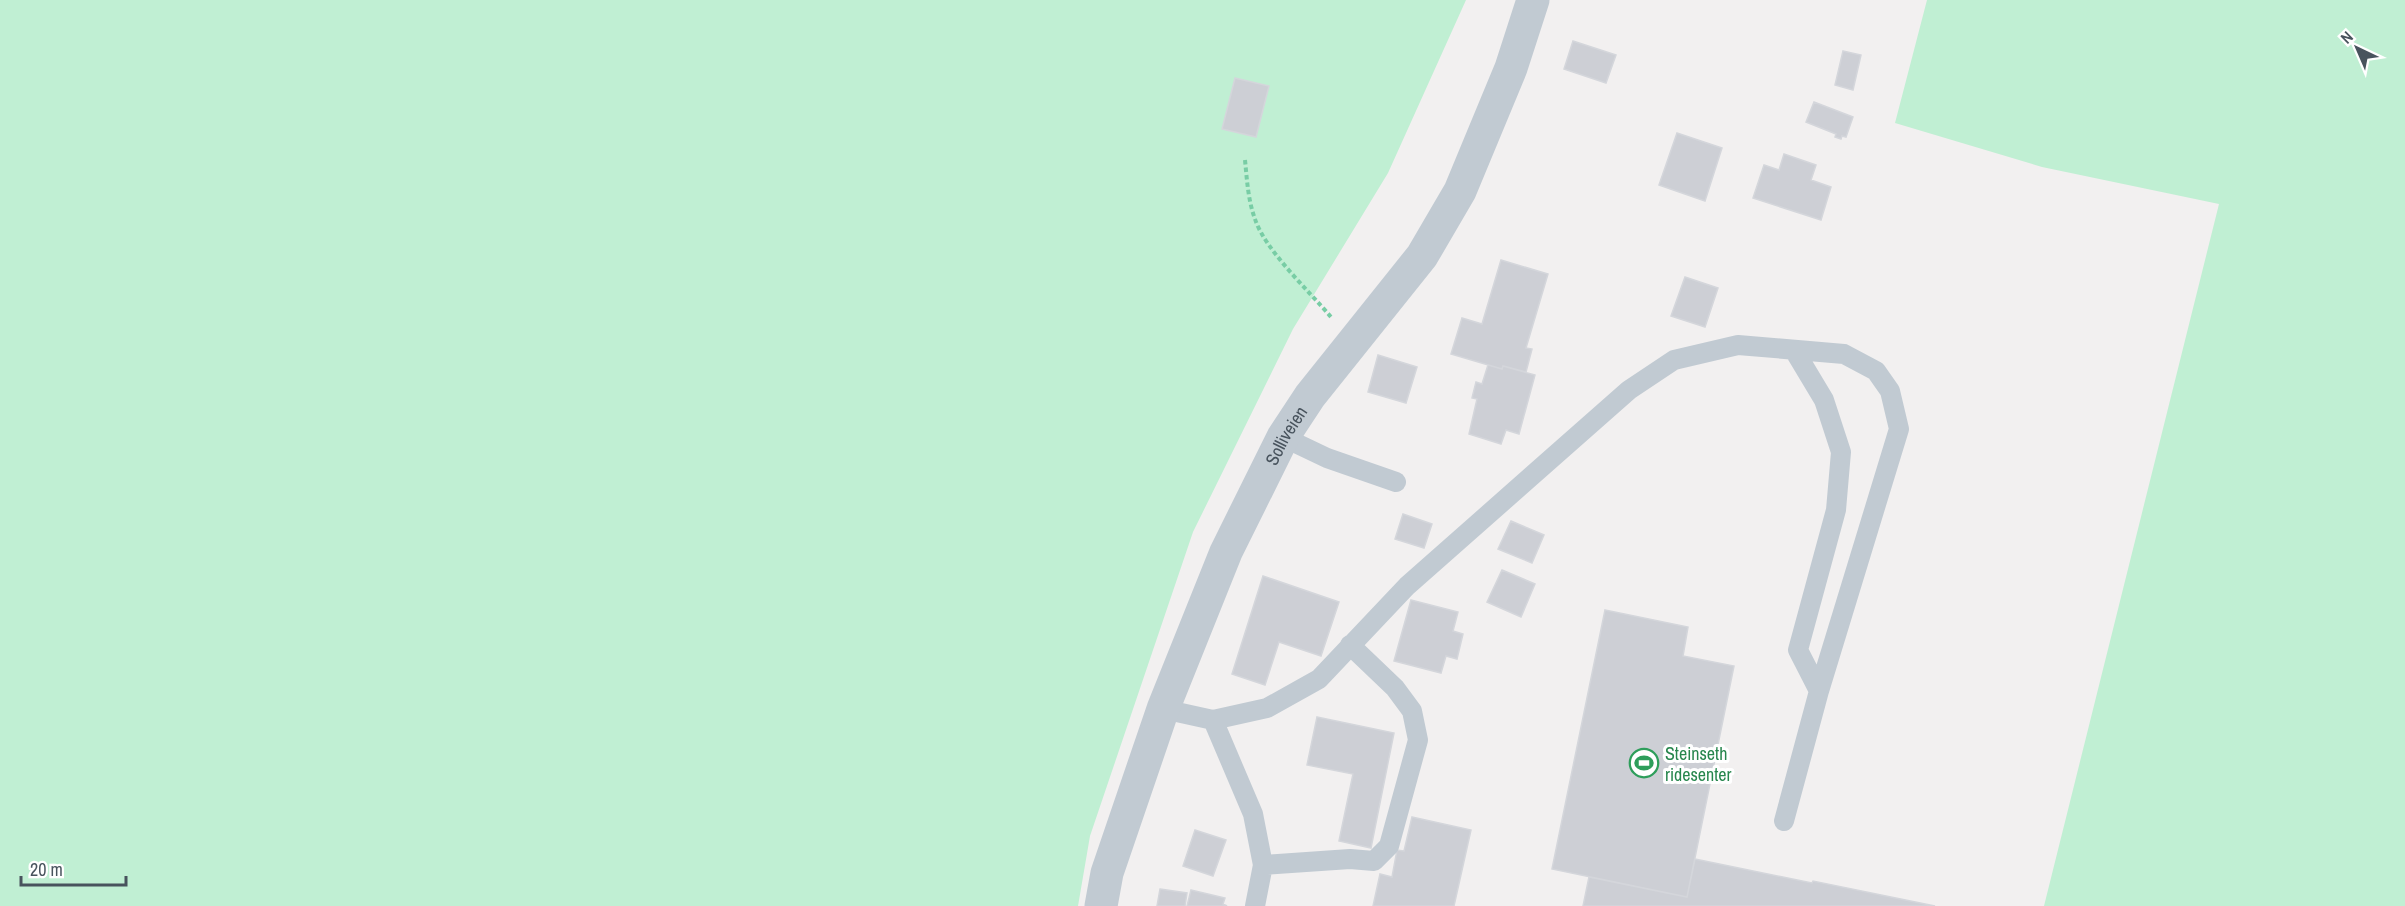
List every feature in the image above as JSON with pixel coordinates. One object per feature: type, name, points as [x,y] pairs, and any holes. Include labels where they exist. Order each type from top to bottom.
[{"type":"street","name":"Solliveien","points":[[1101,906],[1107,873],[1163,709],[1226,552],[1284,437],[1310,396],[1422,256],[1460,192],[1511,69],[1533,0]]},
{"type":"lane","points":[[1163,709],[1213,720],[1267,708],[1319,679],[1407,586],[1629,390],[1674,360],[1738,345],[1844,354],[1876,371],[1890,391],[1899,429],[1819,691],[1784,821]]},
{"type":"lane","points":[[1794,350],[1824,400],[1841,453],[1836,510],[1798,650],[1819,691]]},
{"type":"lane","points":[[1284,437],[1327,458],[1396,482]]},
{"type":"lane","points":[[1263,865],[1350,859],[1374,861],[1389,846],[1418,740],[1412,711],[1395,688],[1350,645]]},
{"type":"lane","points":[[1213,720],[1253,814],[1263,865],[1255,906]]},
{"type":"path","points":[[1245,160],[1255,222],[1268,244],[1352,341]]},
{"type":"green space","points":[[0,0],[1466,0],[1388,173],[1293,329],[1193,532],[1090,836],[1078,906],[0,906]]},
{"type":"green space","points":[[1927,0],[2405,0],[2405,906],[2044,906],[2219,204],[2042,167],[1895,123]]},
{"type":"building","points":[[1573,41],[1616,55],[1606,83],[1564,69]]},
{"type":"building","points":[[1843,51],[1861,55],[1853,90],[1835,85]]},
{"type":"building","points":[[1235,78],[1269,86],[1256,137],[1222,129]]},
{"type":"building","points":[[1814,102],[1853,117],[1846,137],[1842,136],[1841,139],[1835,137],[1836,134],[1806,122]]},
{"type":"building","points":[[1677,133],[1722,148],[1705,201],[1659,185]]},
{"type":"building","points":[[1784,154],[1816,165],[1811,180],[1831,187],[1821,220],[1753,198],[1764,165],[1779,170]]},
{"type":"building","points":[[1501,260],[1548,274],[1526,348],[1532,349],[1526,372],[1503,366],[1502,369],[1451,354],[1462,318],[1482,324]]},
{"type":"building","points":[[1685,277],[1718,288],[1705,327],[1671,316]]},
{"type":"building","points":[[1378,355],[1417,367],[1406,403],[1368,392]]},
{"type":"building","points":[[1488,365],[1502,369],[1503,366],[1535,375],[1519,434],[1506,430],[1501,444],[1469,434],[1477,399],[1472,398],[1476,382],[1482,384]]},
{"type":"building","points":[[1403,514],[1432,524],[1424,548],[1395,539]]},
{"type":"building","points":[[1511,521],[1544,535],[1532,563],[1498,549]]},
{"type":"building","points":[[1502,570],[1535,584],[1521,617],[1487,602]]},
{"type":"building","points":[[1263,576],[1339,602],[1321,656],[1279,642],[1265,685],[1232,674]]},
{"type":"building","points":[[1411,600],[1458,612],[1453,631],[1463,634],[1457,659],[1446,656],[1441,673],[1394,661]]},
{"type":"building","name":"Steinseth ridesenter","points":[[1605,610],[1688,627],[1683,656],[1734,666],[1687,897],[1552,869]]},
{"type":"building","points":[[1317,717],[1394,733],[1371,848],[1339,841],[1353,774],[1307,765]]},
{"type":"building","points":[[1412,817],[1471,830],[1454,906],[1373,906],[1380,874],[1392,877],[1397,850],[1404,851]]},
{"type":"building","points":[[1195,830],[1226,840],[1213,876],[1183,866]]},
{"type":"building","points":[[1695,859],[1935,906],[1583,906],[1589,877],[1687,897]]},
{"type":"building","points":[[1160,889],[1187,893],[1185,906],[1157,906]]},
{"type":"building","points":[[1191,890],[1225,898],[1223,904],[1227,906],[1187,906]]},
{"type":"place","name":"Steinseth ridesenter","points":[[1644,763]]}]
